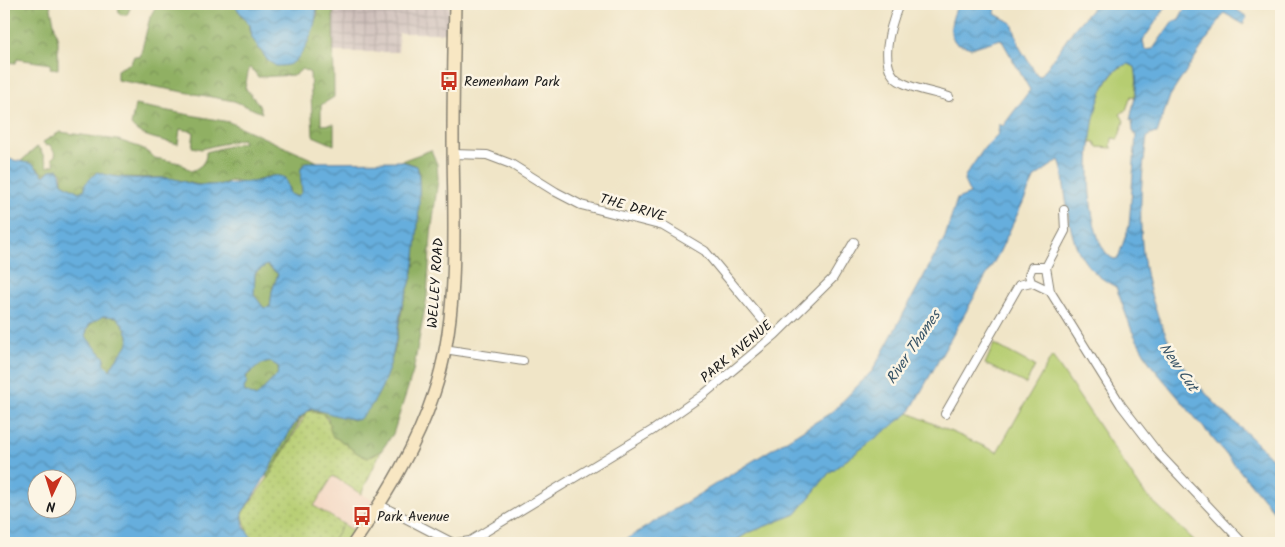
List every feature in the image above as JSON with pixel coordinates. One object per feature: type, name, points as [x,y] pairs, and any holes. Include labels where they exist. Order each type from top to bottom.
[{"type":"main road","name":"WELLEY ROAD","points":[[359,541],[424,420],[435,391],[444,349],[452,279],[455,4]]},
{"type":"street","points":[[899,4],[886,47],[891,72],[901,83],[948,97]]},
{"type":"street","name":"THE DRIVE","points":[[453,154],[487,155],[511,164],[556,192],[582,205],[663,226],[705,251],[774,334]]},
{"type":"street","points":[[1064,210],[1065,231],[1046,267],[1050,290],[1079,334],[1121,405],[1158,454],[1244,543]]},
{"type":"street","name":"PARK AVENUE","points":[[378,504],[455,543],[470,541],[653,430],[703,395],[774,334],[833,278],[854,242]]},
{"type":"street","points":[[1031,282],[1029,275],[1032,268],[1046,267]]},
{"type":"street","points":[[945,414],[1019,285],[1031,282],[1050,290]]},
{"type":"street","points":[[444,349],[523,361]]},
{"type":"shaded area","points":[[333,4],[449,4],[449,33],[399,33],[398,52],[332,52]]},
{"type":"shaded area","points":[[333,475],[378,504],[359,534],[314,506]]},
{"type":"green space","points":[[4,4],[12,7],[17,4],[50,4],[58,41],[58,69],[50,68],[51,64],[17,59],[16,63],[4,62]]},
{"type":"green space","points":[[118,4],[132,4],[127,15],[119,14]]},
{"type":"green space","points":[[157,4],[233,4],[250,25],[250,32],[276,66],[294,62],[318,14],[316,4],[333,4],[334,97],[321,105],[321,125],[334,124],[334,145],[313,136],[310,73],[302,69],[295,75],[258,77],[249,68],[245,88],[258,103],[262,113],[234,101],[117,80],[117,70],[131,63],[134,56],[140,57],[150,17]]},
{"type":"green space","points":[[1129,64],[1135,67],[1137,77],[1135,97],[1131,96],[1126,110],[1120,114],[1124,121],[1118,139],[1112,138],[1111,146],[1113,148],[1097,147],[1095,143],[1089,142],[1092,122],[1100,97],[1112,75],[1120,68]]},
{"type":"green space","points":[[135,105],[229,122],[318,162],[305,164],[302,167],[302,192],[297,197],[290,194],[288,185],[269,176],[251,183],[231,181],[219,185],[199,185],[167,178],[111,177],[97,172],[85,189],[79,192],[62,183],[62,172],[48,171],[44,176],[38,168],[20,162],[37,147],[41,150],[48,167],[55,164],[52,158],[56,155],[50,145],[46,146],[43,142],[60,132],[118,140],[142,148],[155,158],[180,163],[191,171],[202,164],[206,152],[244,142],[242,139],[201,149],[192,147],[194,132],[180,129],[178,144],[153,138],[140,133],[131,125]]},
{"type":"green space","points":[[431,150],[437,164],[438,179],[431,235],[427,297],[413,372],[393,434],[381,451],[368,458],[333,437],[329,430],[328,418],[317,411],[311,411],[301,419],[268,478],[266,476],[284,441],[307,410],[317,408],[353,420],[384,382],[395,348],[403,303],[412,277],[415,258],[419,171],[415,165],[401,161]]},
{"type":"green space","points":[[266,265],[278,274],[272,291],[270,307],[264,308],[254,295],[255,273]]},
{"type":"green space","points":[[103,316],[117,317],[128,335],[129,341],[110,370],[103,363],[105,358],[85,336],[89,325]]},
{"type":"green space","points":[[994,344],[1035,366],[1026,384],[985,364]]},
{"type":"green space","points":[[1052,356],[1144,493],[1197,543],[732,543],[748,533],[796,514],[829,473],[909,413],[997,452]]},
{"type":"green space","points":[[271,362],[279,367],[277,375],[256,397],[245,392],[246,376],[261,364]]},
{"type":"green space","points":[[308,411],[322,413],[330,424],[333,437],[362,456],[368,458],[381,451],[361,494],[333,476],[314,506],[343,524],[331,543],[255,543],[249,537],[242,513],[268,478]]},
{"type":"green space","points":[[343,524],[359,534],[354,543],[331,543]]},
{"type":"water","points":[[233,4],[316,4],[314,26],[304,50],[293,63],[276,66],[268,61],[252,38],[250,25]]},
{"type":"water","points":[[958,4],[996,4],[995,14],[1012,23],[1020,48],[1037,75],[1041,76],[1074,29],[1096,4],[1168,4],[1143,40],[1145,50],[1153,49],[1172,22],[1179,19],[1187,4],[1229,4],[1247,17],[1243,24],[1224,13],[1170,96],[1157,133],[1150,134],[1147,138],[1141,205],[1142,238],[1145,270],[1153,301],[1164,331],[1180,359],[1210,398],[1281,468],[1281,520],[1151,365],[1132,331],[1116,287],[1101,278],[1082,257],[1072,232],[1059,160],[1035,177],[999,253],[909,413],[829,473],[796,514],[748,533],[732,543],[620,543],[832,412],[873,370],[945,237],[957,199],[970,194],[964,181],[965,176],[985,147],[998,134],[999,124],[1003,126],[1030,90],[1001,39],[971,48],[956,43],[951,34],[951,29]],"holes":[[[1129,64],[1135,67],[1136,87],[1130,120],[1132,120],[1133,131],[1136,136],[1129,226],[1118,258],[1114,259],[1103,247],[1094,224],[1090,194],[1089,160],[1093,126],[1100,96],[1112,74]]]},
{"type":"water","points":[[4,158],[33,164],[44,176],[50,170],[59,169],[62,183],[79,192],[85,189],[85,184],[97,172],[123,177],[170,178],[196,185],[254,182],[271,176],[280,176],[285,178],[290,194],[297,197],[302,192],[300,175],[302,168],[307,162],[401,161],[417,166],[419,174],[419,202],[414,267],[402,305],[391,361],[383,384],[370,407],[358,420],[311,408],[298,419],[242,513],[244,527],[256,543],[4,543]],"holes":[[[267,265],[278,274],[272,291],[270,307],[264,308],[254,295],[255,273]],[[103,316],[117,317],[128,334],[127,345],[110,370],[103,363],[105,358],[85,336],[89,325]],[[271,362],[279,367],[277,375],[256,397],[245,392],[246,376],[261,364]]]},
{"type":"place","name":"Remenham Park","points":[[449,81]]},
{"type":"place","name":"Park Avenue","points":[[362,516]]},
{"type":"water label","name":"River Thames","points":[[913,347]]},
{"type":"water label","name":"New Cut","points":[[1179,367]]}]
